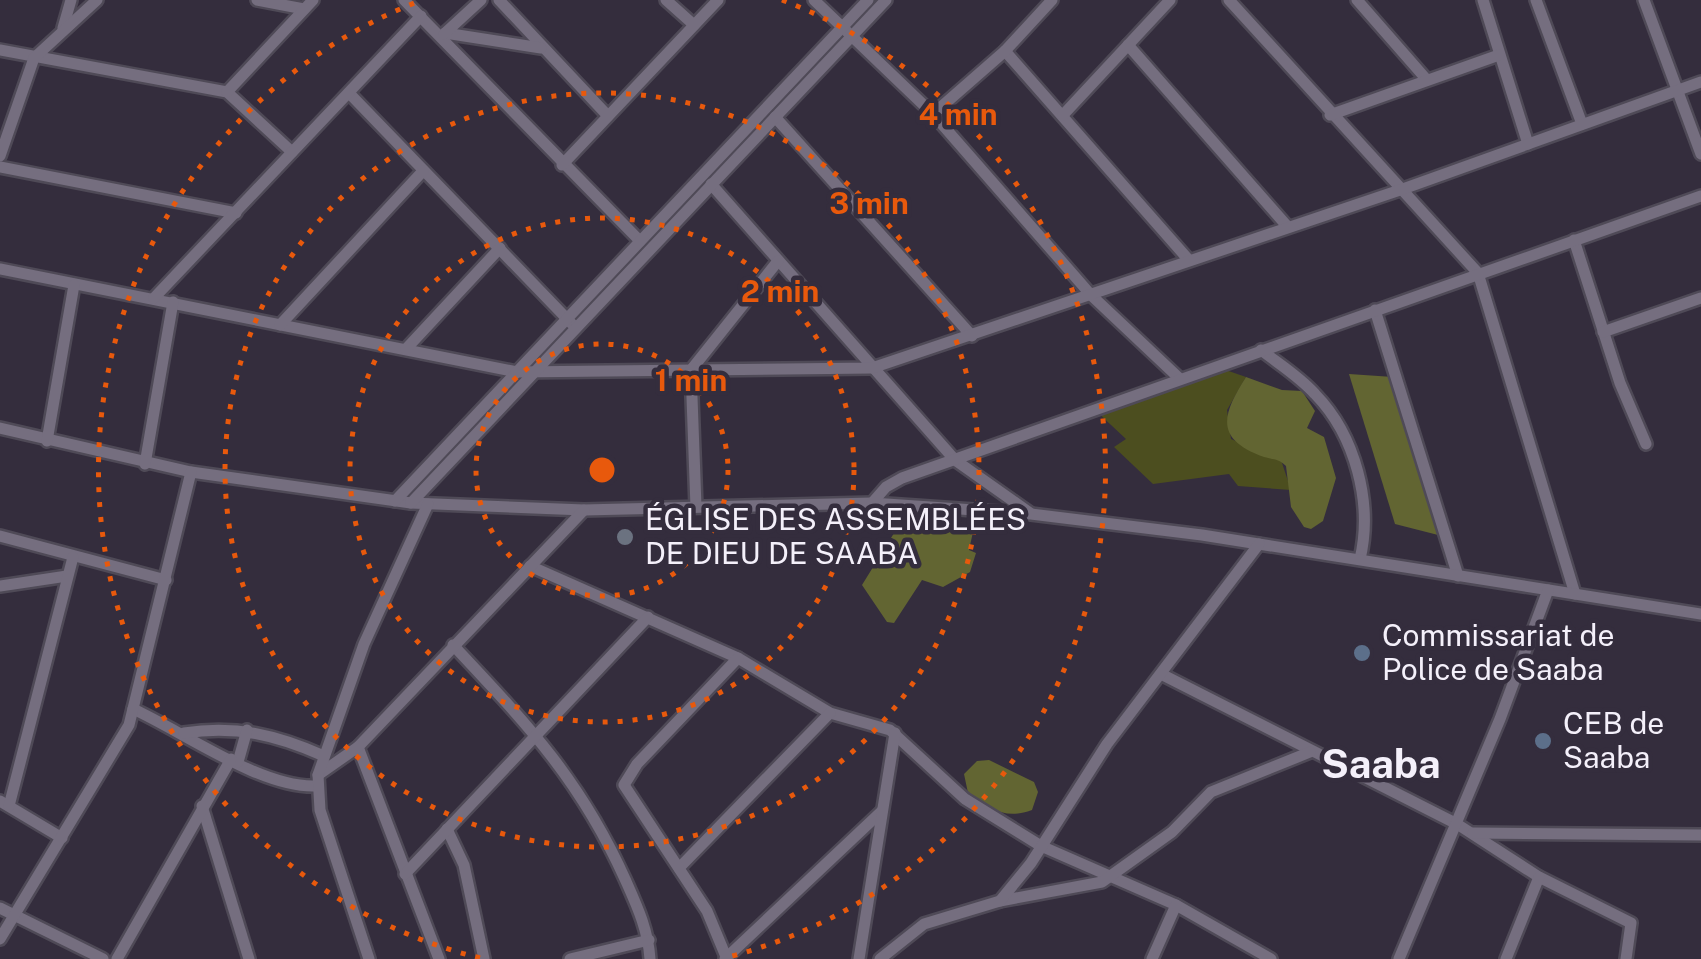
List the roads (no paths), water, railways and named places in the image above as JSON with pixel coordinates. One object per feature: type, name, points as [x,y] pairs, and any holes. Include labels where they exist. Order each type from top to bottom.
[{"type":"street","points":[[63,28],[72,0]]},
{"type":"street","points":[[0,156],[34,58],[97,0]]},
{"type":"street","points":[[257,0],[309,5]]},
{"type":"street","points":[[404,0],[640,241]]},
{"type":"street","points":[[442,35],[481,0]]},
{"type":"street","points":[[499,0],[608,116]]},
{"type":"street","points":[[666,0],[694,25]]},
{"type":"street","points":[[562,165],[718,0]]},
{"type":"street","points":[[814,0],[933,114],[1091,295],[1180,378]]},
{"type":"street","points":[[395,500],[517,372],[775,117],[848,31],[868,0]]},
{"type":"street","points":[[411,502],[532,372],[640,241],[848,31],[886,0]]},
{"type":"street","points":[[933,114],[1006,51],[1052,0]]},
{"type":"street","points":[[1063,115],[1170,0]]},
{"type":"street","points":[[1229,0],[1330,116],[1478,273],[1575,594]]},
{"type":"street","points":[[1357,0],[1427,80]]},
{"type":"street","points":[[1483,0],[1528,144]]},
{"type":"street","points":[[1536,0],[1582,124]]},
{"type":"street","points":[[1644,0],[1701,154]]},
{"type":"street","points":[[227,92],[309,5]]},
{"type":"street","points":[[154,298],[420,16]]},
{"type":"street","points":[[442,35],[540,48]]},
{"type":"street","points":[[1128,44],[1287,226]]},
{"type":"street","points":[[0,50],[227,92],[292,152]]},
{"type":"street","points":[[1006,51],[1187,258]]},
{"type":"street","points":[[1330,116],[1499,55]]},
{"type":"street","points":[[0,269],[517,372],[872,368],[1091,295],[1187,258],[1400,190],[1701,82]]},
{"type":"street","points":[[349,92],[570,323]]},
{"type":"street","points":[[775,117],[972,336]]},
{"type":"street","points":[[0,167],[236,213]]},
{"type":"street","points":[[280,324],[422,170]]},
{"type":"street","points":[[711,184],[955,460],[1031,514]]},
{"type":"street","points":[[872,504],[886,487],[955,460],[1701,196]]},
{"type":"street","points":[[1574,240],[1603,332],[1646,444]]},
{"type":"street","points":[[406,349],[500,248]]},
{"type":"street","points":[[696,507],[691,370],[778,261]]},
{"type":"street","points":[[47,440],[74,285]]},
{"type":"street","points":[[1603,332],[1701,298]]},
{"type":"street","points":[[145,464],[173,302]]},
{"type":"street","points":[[1375,310],[1458,576]]},
{"type":"street","points":[[1261,350],[1319,397],[1355,464],[1366,521],[1360,559]]},
{"type":"street","points":[[0,428],[145,464],[428,504],[584,510],[872,504],[1031,514],[1360,559],[1701,614]]},
{"type":"street","points":[[0,938],[130,725],[191,472]]},
{"type":"street","points":[[368,959],[320,810],[318,780],[364,644],[428,504]]},
{"type":"street","points":[[133,709],[234,761],[292,784],[318,780],[358,748],[584,510]]},
{"type":"street","points":[[0,536],[166,580]]},
{"type":"street","points":[[1000,900],[1042,846],[1085,775],[1163,676],[1258,544]]},
{"type":"street","points":[[62,838],[5,803],[73,558]]},
{"type":"street","points":[[530,566],[738,658],[830,713],[895,733],[965,798],[1042,846],[1176,905],[1271,959]]},
{"type":"street","points":[[0,586],[67,576]]},
{"type":"street","points":[[1399,959],[1457,824],[1548,590]]},
{"type":"street","points":[[405,874],[648,617]]},
{"type":"street","points":[[453,644],[567,772],[609,845],[649,940],[650,959]]},
{"type":"street","points":[[738,658],[637,764],[624,785],[706,912],[726,958],[882,811]]},
{"type":"street","points":[[1163,676],[1457,824],[1540,877],[1631,922],[1626,959]]},
{"type":"street","points":[[679,868],[830,713]]},
{"type":"street","points":[[184,733],[246,730],[280,737],[324,756]]},
{"type":"street","points":[[117,959],[202,806],[234,761],[246,730]]},
{"type":"street","points":[[859,959],[895,733]]},
{"type":"street","points":[[358,748],[439,959]]},
{"type":"street","points":[[880,959],[924,924],[1000,900],[1096,883],[1114,875],[1177,827],[1206,795],[1310,752]]},
{"type":"street","points":[[202,806],[249,959]]},
{"type":"street","points":[[446,829],[464,865],[484,959]]},
{"type":"street","points":[[1473,833],[1701,835]]},
{"type":"street","points":[[1506,959],[1540,877]]},
{"type":"street","points":[[1152,959],[1176,905]]},
{"type":"street","points":[[0,908],[102,959]]},
{"type":"street","points":[[570,959],[649,940]]},
{"type":"place","name":"ÉGLISE DES ASSEMBLÉES DE DIEU DE SAABA","points":[[625,537]]},
{"type":"place","name":"Commissariat de Police de Saaba","points":[[1362,653]]},
{"type":"place","name":"CEB de Saaba","points":[[1543,741]]},
{"type":"district","name":"Saaba","points":[[1381,764]]}]
